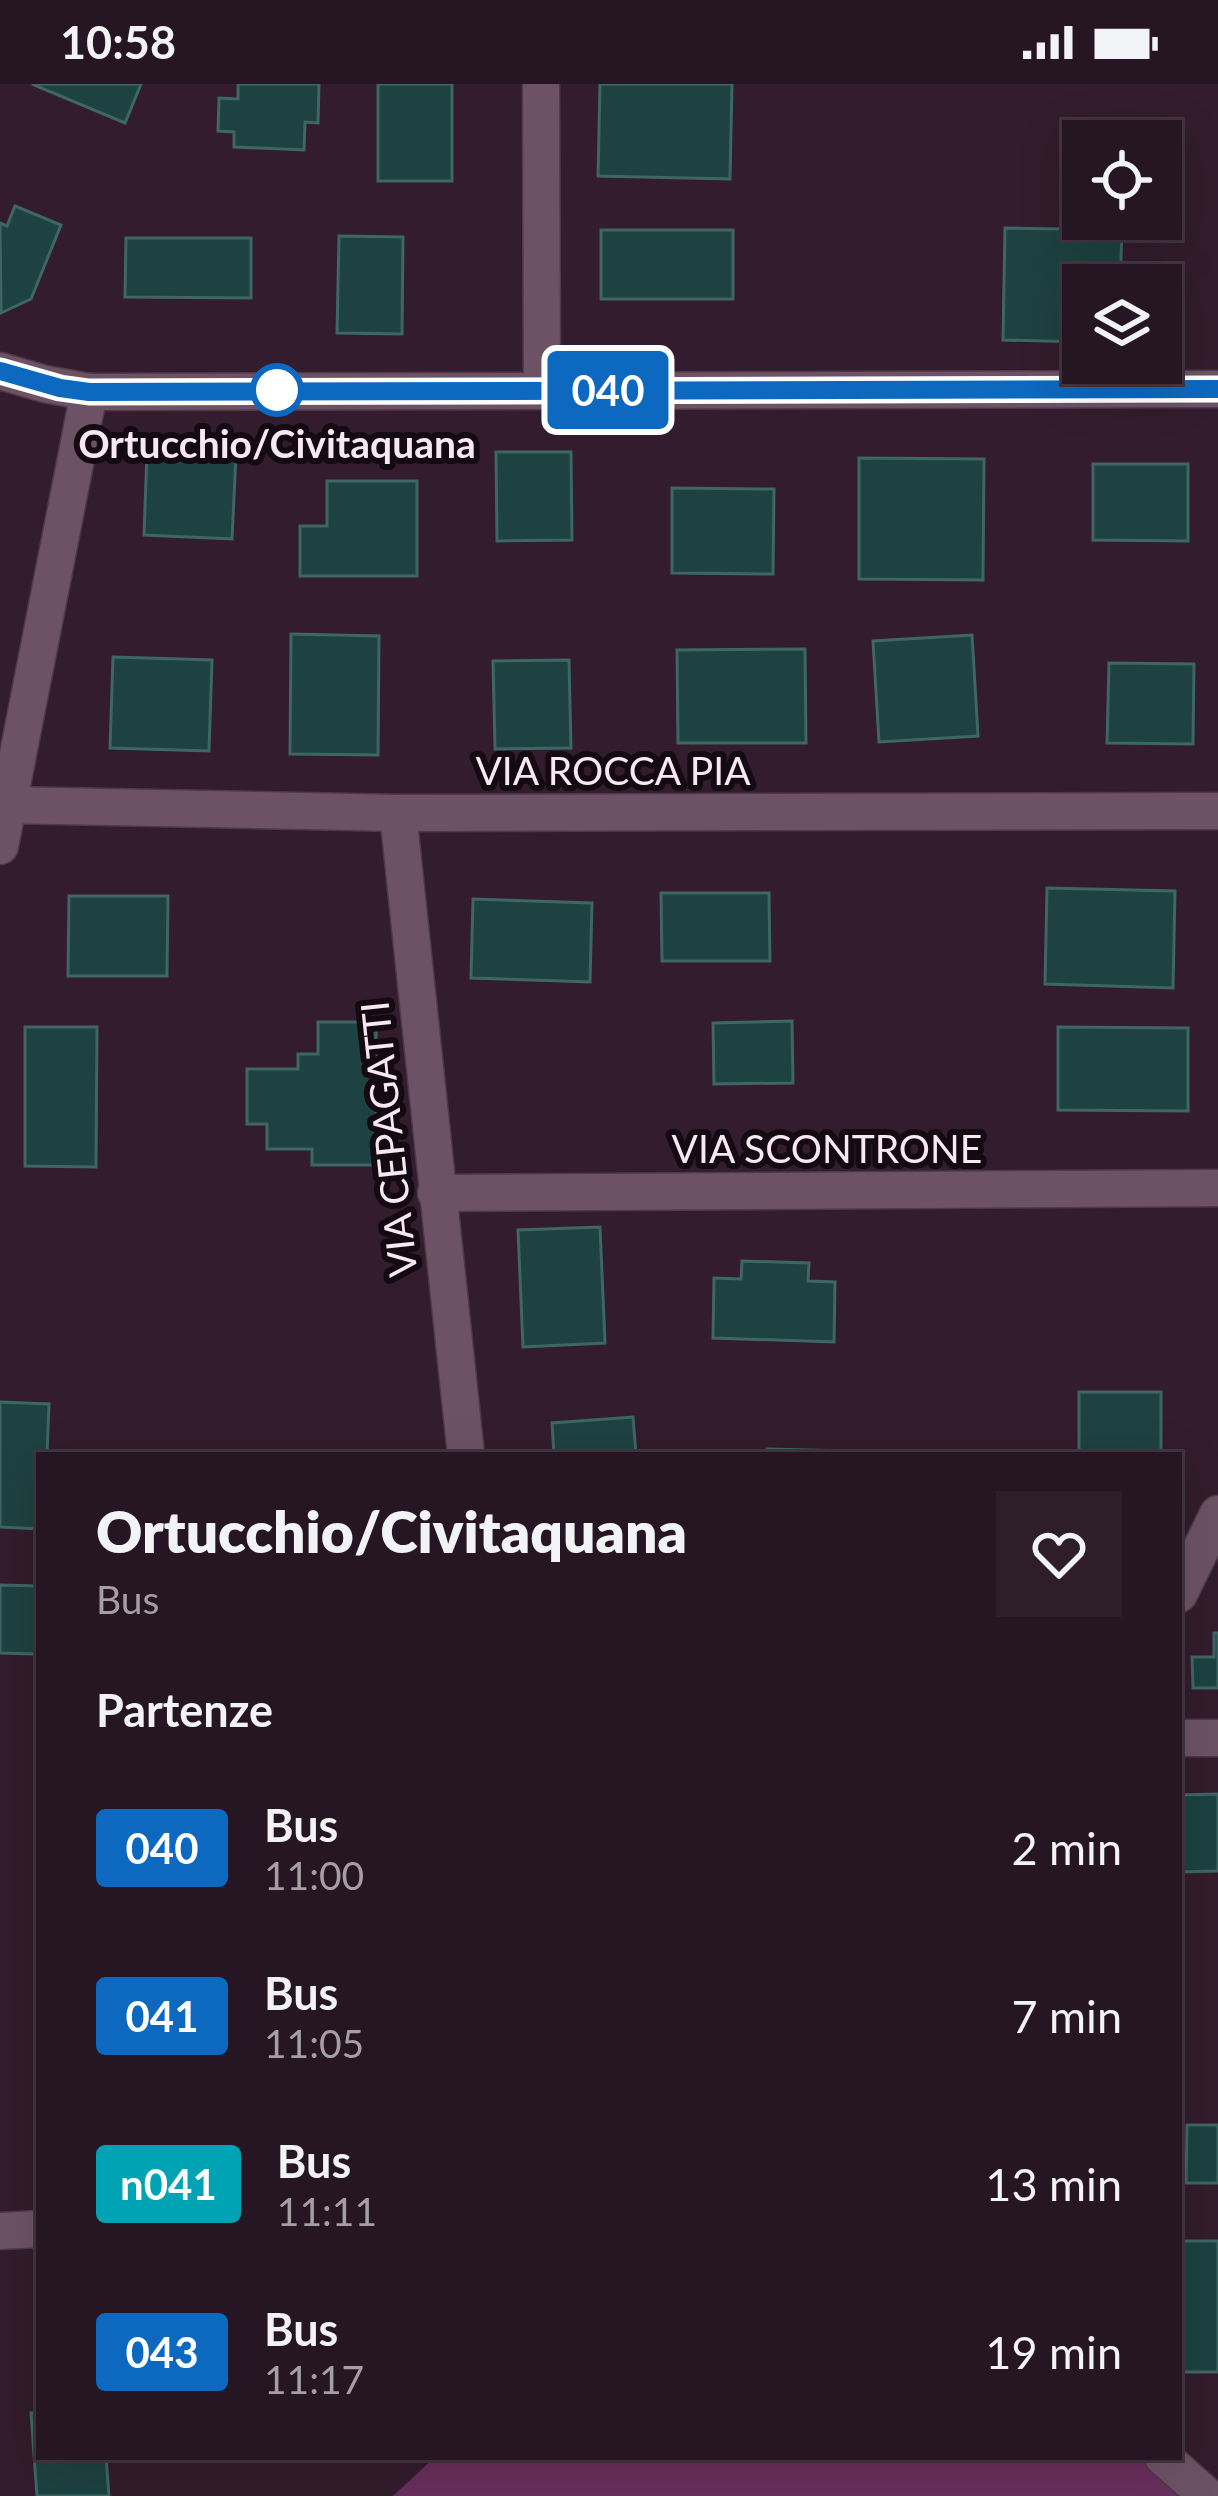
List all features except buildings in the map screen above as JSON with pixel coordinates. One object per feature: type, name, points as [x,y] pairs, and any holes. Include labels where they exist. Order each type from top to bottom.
[{"type":"street","points":[[541,84],[542,390]]},
{"type":"street","points":[[0,370],[89,392],[1218,389]]},
{"type":"street","points":[[0,846],[89,392]]},
{"type":"street","name":"VIA ROCCA PIA","points":[[8,805],[398,813],[1218,811]]},
{"type":"street","name":"VIA CEPAGATTI","points":[[398,813],[466,1452]]},
{"type":"street","name":"VIA SCONTRONE","points":[[436,1193],[1218,1188]]},
{"type":"street","points":[[1182,1588],[1218,1514]]},
{"type":"street","points":[[1182,1738],[1218,1738]]},
{"type":"street","points":[[0,2230],[36,2229]]},
{"type":"street","points":[[1165,2460],[1207,2496]]},
{"type":"shaded area","points":[[432,2460],[1163,2460],[1198,2496],[393,2496]]},
{"type":"bus line","name":"040","points":[[0,371],[89,392],[1218,389]]},
{"type":"place","name":"Ortucchio/Civitaquana","points":[[277,390]]}]
